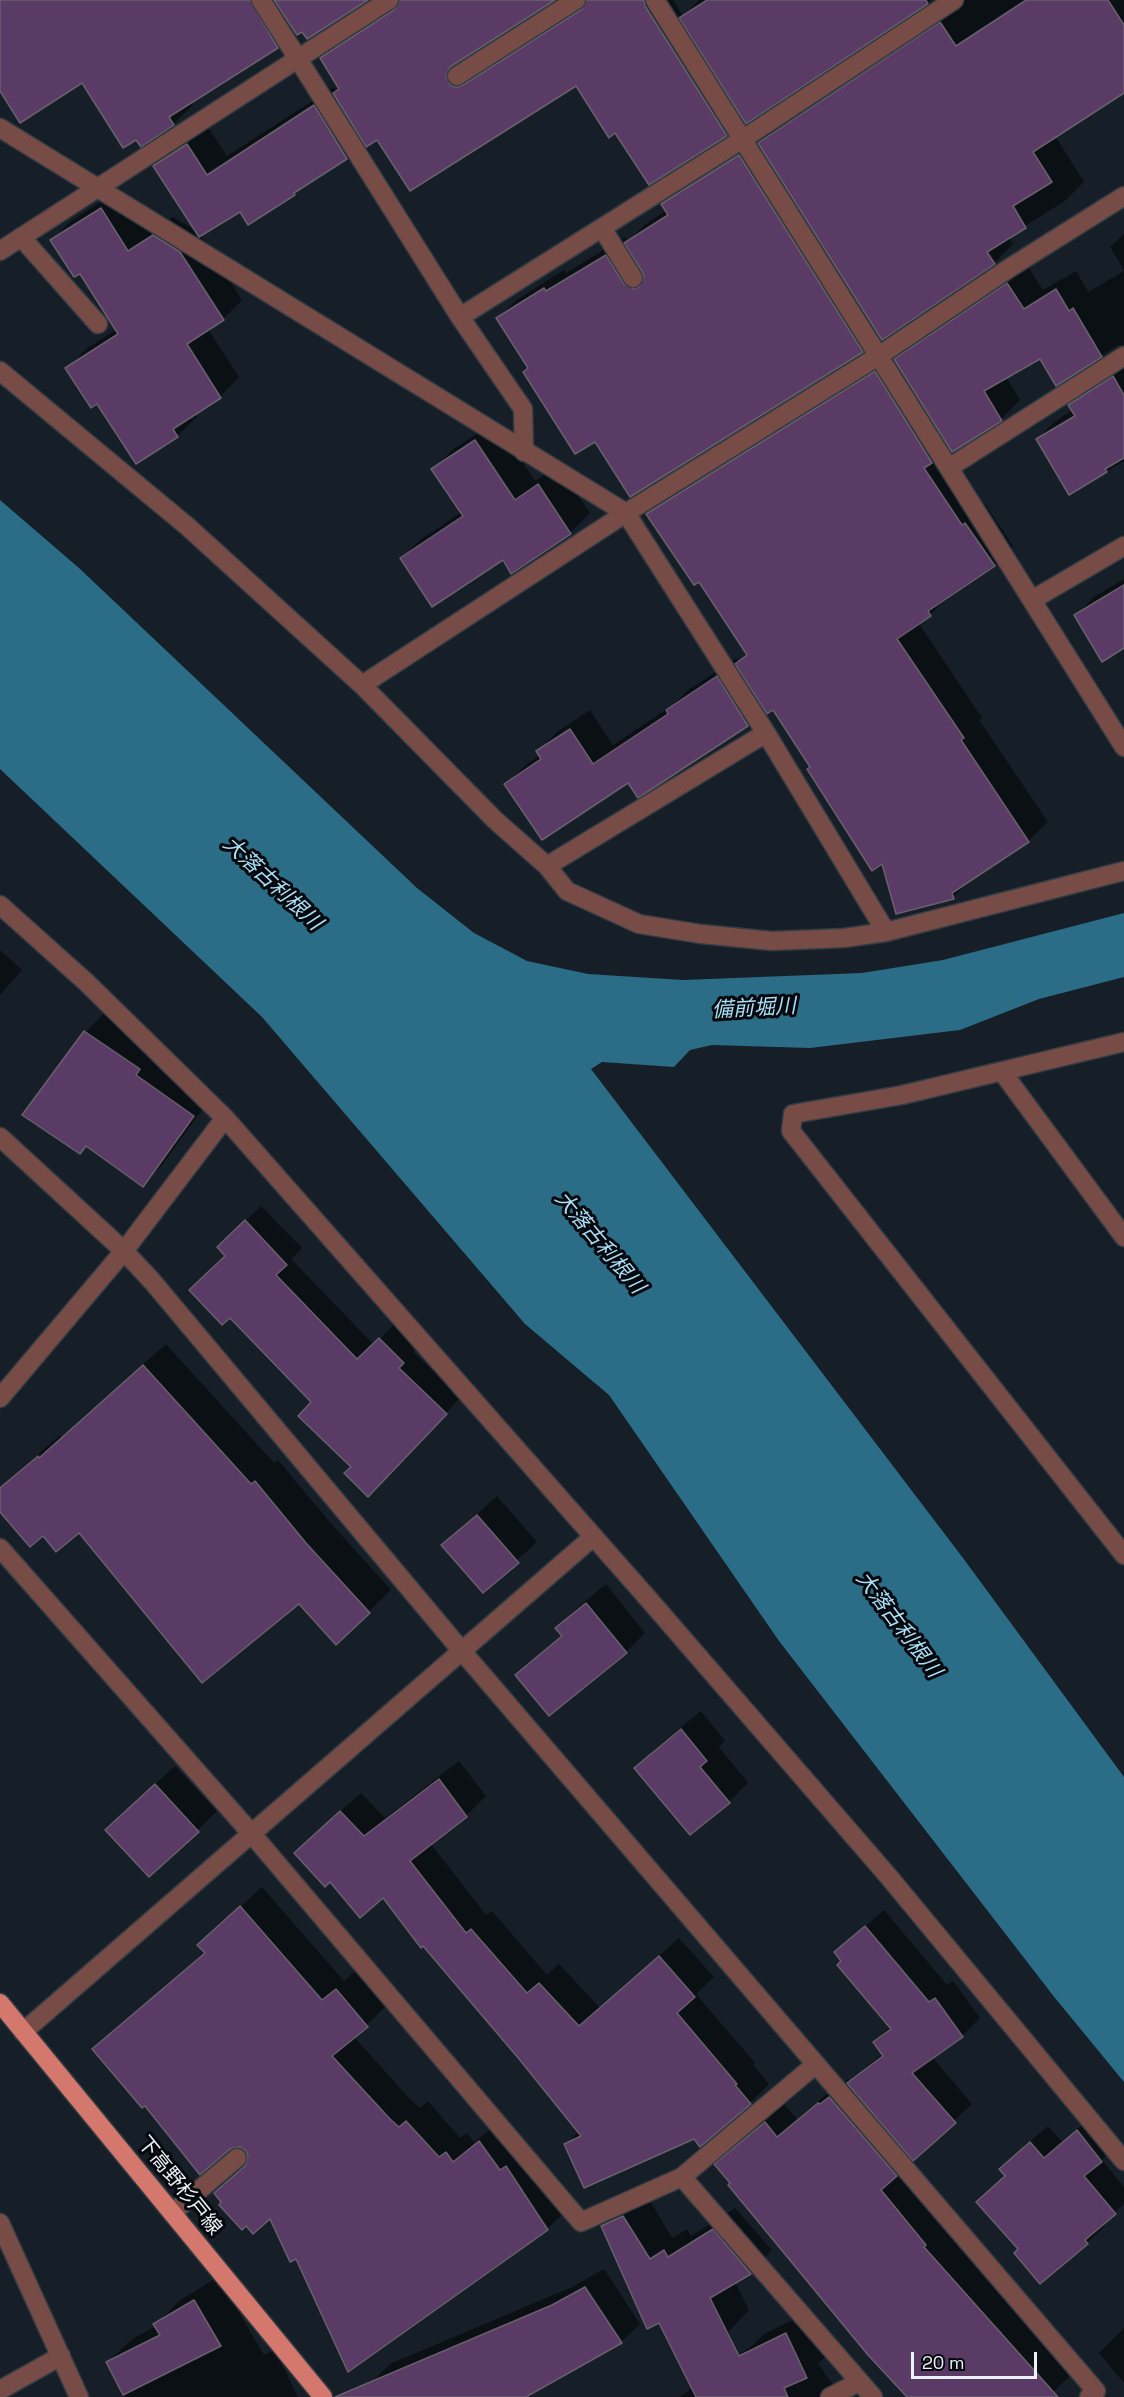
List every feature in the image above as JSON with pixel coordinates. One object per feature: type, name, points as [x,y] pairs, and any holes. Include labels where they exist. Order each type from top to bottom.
[{"type":"main road","name":"下高野杉戸線","points":[[0,2003],[323,2397]]},
{"type":"street","points":[[261,0],[460,317],[523,409],[524,452]]},
{"type":"street","points":[[0,251],[388,0]]},
{"type":"street","points":[[457,76],[576,0]]},
{"type":"street","points":[[460,317],[743,139],[954,0]]},
{"type":"street","points":[[662,2],[743,139],[1124,747]]},
{"type":"street","points":[[0,128],[626,513],[766,733],[886,932]]},
{"type":"street","points":[[362,685],[626,513],[880,355],[1011,267],[1124,196]]},
{"type":"street","points":[[602,228],[633,278]]},
{"type":"street","points":[[21,237],[98,324]]},
{"type":"street","points":[[950,467],[1124,356]]},
{"type":"street","points":[[0,371],[188,526],[362,685],[495,820],[547,866],[567,891],[639,924],[701,934],[772,941],[844,938],[886,932],[1124,872]]},
{"type":"street","points":[[1032,600],[1124,546]]},
{"type":"street","points":[[547,866],[766,733]]},
{"type":"street","points":[[0,905],[86,982],[225,1118],[881,1868],[1124,2161]]},
{"type":"street","points":[[1124,1042],[902,1095],[793,1114],[790,1131],[1124,1555]]},
{"type":"street","points":[[1004,1072],[1124,1237]]},
{"type":"street","points":[[0,1398],[124,1251],[225,1118]]},
{"type":"street","points":[[0,1137],[124,1251],[160,1290],[461,1650],[1096,2391],[1089,2397]]},
{"type":"street","points":[[23,2032],[593,1537]]},
{"type":"street","points":[[0,1548],[251,1833],[581,2222],[682,2177],[816,2064]]},
{"type":"street","points":[[172,2213],[237,2158]]},
{"type":"street","points":[[682,2177],[873,2397]]},
{"type":"street","points":[[0,2223],[79,2397]]},
{"type":"street","points":[[0,2390],[61,2356]]},
{"type":"street","points":[[830,2397],[859,2382]]},
{"type":"water","points":[[0,500],[79,568],[417,888],[474,933],[527,961],[588,974],[683,980],[862,973],[943,960],[1124,913],[1124,977],[1039,999],[960,1030],[810,1048],[712,1045],[690,1050],[674,1067],[602,1062],[591,1069],[963,1558],[1124,1777],[1124,2082],[1055,1998],[779,1641],[609,1395],[525,1324],[262,1017],[0,769]]},
{"type":"building","points":[[0,0],[250,0],[278,48],[169,117],[174,125],[141,147],[136,140],[123,148],[82,83],[20,123],[0,91]]},
{"type":"building","points":[[274,0],[368,0],[307,39],[302,32],[297,35]]},
{"type":"building","points":[[400,0],[555,0],[450,67],[446,77],[451,86],[457,87],[582,9],[587,0],[644,0],[645,6],[727,136],[649,185],[615,133],[609,138],[576,86],[410,191],[377,140],[366,147],[333,93],[339,89],[320,58],[395,9]]},
{"type":"building","points":[[707,0],[926,0],[928,4],[746,124],[679,18]]},
{"type":"building","points":[[1026,0],[1108,0],[1124,25],[1124,93],[1033,152],[1052,182],[1013,206],[1026,228],[987,252],[995,264],[882,340],[758,143],[940,22],[956,46]]},
{"type":"building","points":[[314,105],[347,159],[248,225],[240,212],[199,237],[153,166],[187,144],[207,175]]},
{"type":"building","points":[[739,155],[863,352],[630,497],[595,442],[575,454],[523,372],[528,368],[496,318],[544,288],[546,291],[606,255],[624,284],[633,289],[639,287],[644,278],[643,273],[624,243],[668,215],[661,204]]},
{"type":"building","points":[[101,208],[128,251],[153,235],[180,252],[224,320],[187,344],[221,398],[173,429],[178,437],[136,464],[97,404],[91,408],[65,368],[118,334],[80,274],[74,277],[50,240]]},
{"type":"building","points":[[1007,283],[1024,309],[1056,289],[1069,311],[1073,308],[1102,357],[1056,386],[1040,359],[984,391],[1002,421],[952,452],[894,359]]},
{"type":"building","points":[[875,371],[932,463],[924,468],[962,525],[965,523],[995,566],[928,611],[931,616],[897,639],[964,738],[961,740],[1029,842],[952,893],[954,899],[896,914],[882,864],[872,871],[807,769],[810,767],[773,710],[767,714],[735,664],[747,655],[699,582],[694,585],[646,514]]},
{"type":"building","points":[[1113,376],[1124,395],[1124,458],[1105,469],[1107,472],[1069,495],[1036,439],[1075,416],[1068,405]]},
{"type":"building","points":[[475,440],[515,500],[538,484],[571,534],[511,574],[503,560],[432,607],[400,558],[463,516],[431,469]]},
{"type":"building","points":[[1124,585],[1124,648],[1102,662],[1074,615]]},
{"type":"building","points":[[717,676],[748,726],[638,798],[628,783],[542,840],[504,784],[541,759],[536,751],[570,729],[593,764],[668,714],[666,710]]},
{"type":"building","points":[[84,1031],[140,1069],[136,1075],[194,1116],[143,1187],[86,1146],[80,1154],[22,1115]]},
{"type":"building","points":[[245,1220],[287,1265],[276,1275],[357,1359],[379,1338],[404,1363],[399,1368],[447,1414],[368,1497],[344,1473],[351,1467],[298,1416],[311,1402],[230,1318],[222,1325],[189,1290],[225,1256],[217,1247]]},
{"type":"building","points":[[143,1365],[251,1484],[255,1481],[306,1543],[370,1613],[336,1645],[299,1604],[202,1683],[79,1533],[56,1552],[43,1536],[30,1547],[0,1512],[0,1488],[38,1456],[39,1458]]},
{"type":"building","points":[[477,1515],[519,1563],[483,1593],[441,1545]]},
{"type":"building","points":[[586,1603],[627,1653],[549,1716],[515,1675],[562,1636],[555,1628]]},
{"type":"building","points":[[681,1729],[707,1761],[700,1767],[730,1803],[690,1835],[634,1768]]},
{"type":"building","points":[[439,1779],[467,1817],[410,1861],[466,1933],[471,1929],[527,1993],[539,1983],[579,2026],[659,1956],[695,1997],[677,2013],[751,2104],[700,2147],[694,2139],[584,2188],[564,2144],[581,2136],[423,1946],[421,1948],[383,1898],[360,1918],[330,1882],[325,1887],[294,1853],[340,1811],[364,1836]]},
{"type":"building","points":[[155,1784],[199,1832],[149,1877],[105,1830]]},
{"type":"building","points":[[240,1906],[322,2000],[336,1989],[368,2027],[332,2056],[390,2119],[399,2127],[406,2121],[439,2157],[446,2152],[453,2162],[479,2141],[500,2170],[506,2166],[548,2230],[348,2372],[296,2259],[290,2262],[270,2219],[253,2234],[246,2226],[242,2230],[219,2205],[221,2202],[214,2193],[245,2166],[248,2157],[246,2151],[240,2147],[230,2149],[200,2175],[145,2106],[142,2108],[92,2049],[205,1953],[197,1945]]},
{"type":"building","points":[[865,1926],[929,2002],[935,1998],[963,2037],[912,2073],[956,2123],[913,2161],[847,2083],[883,2056],[873,2042],[891,2029],[837,1965],[841,1961],[834,1952]]},
{"type":"building","points":[[829,2097],[897,2176],[881,2190],[926,2245],[924,2247],[1058,2397],[907,2397],[868,2355],[728,2185],[730,2183],[714,2164],[765,2122],[777,2137],[818,2103],[820,2104]]},
{"type":"building","points":[[1077,2130],[1102,2162],[1084,2176],[1116,2214],[1085,2240],[1088,2244],[1040,2284],[1014,2253],[1018,2249],[976,2202],[1005,2176],[999,2169],[1030,2142],[1044,2158]]},
{"type":"building","points":[[623,2216],[650,2259],[664,2250],[668,2257],[713,2229],[751,2274],[710,2298],[739,2356],[786,2333],[807,2378],[784,2388],[788,2397],[696,2397],[659,2323],[647,2329],[601,2226]]},
{"type":"building","points":[[585,2287],[622,2343],[526,2397],[335,2397],[552,2305]]},
{"type":"building","points":[[194,2300],[221,2346],[123,2395],[106,2362],[160,2335],[153,2324]]},
{"type":"water label","name":"大落古利根川","points":[[272,884]]},
{"type":"water label","name":"備前堀川","points":[[754,1009]]},
{"type":"water label","name":"大落古利根川","points":[[599,1243]]},
{"type":"water label","name":"大落古利根川","points":[[898,1625]]}]
